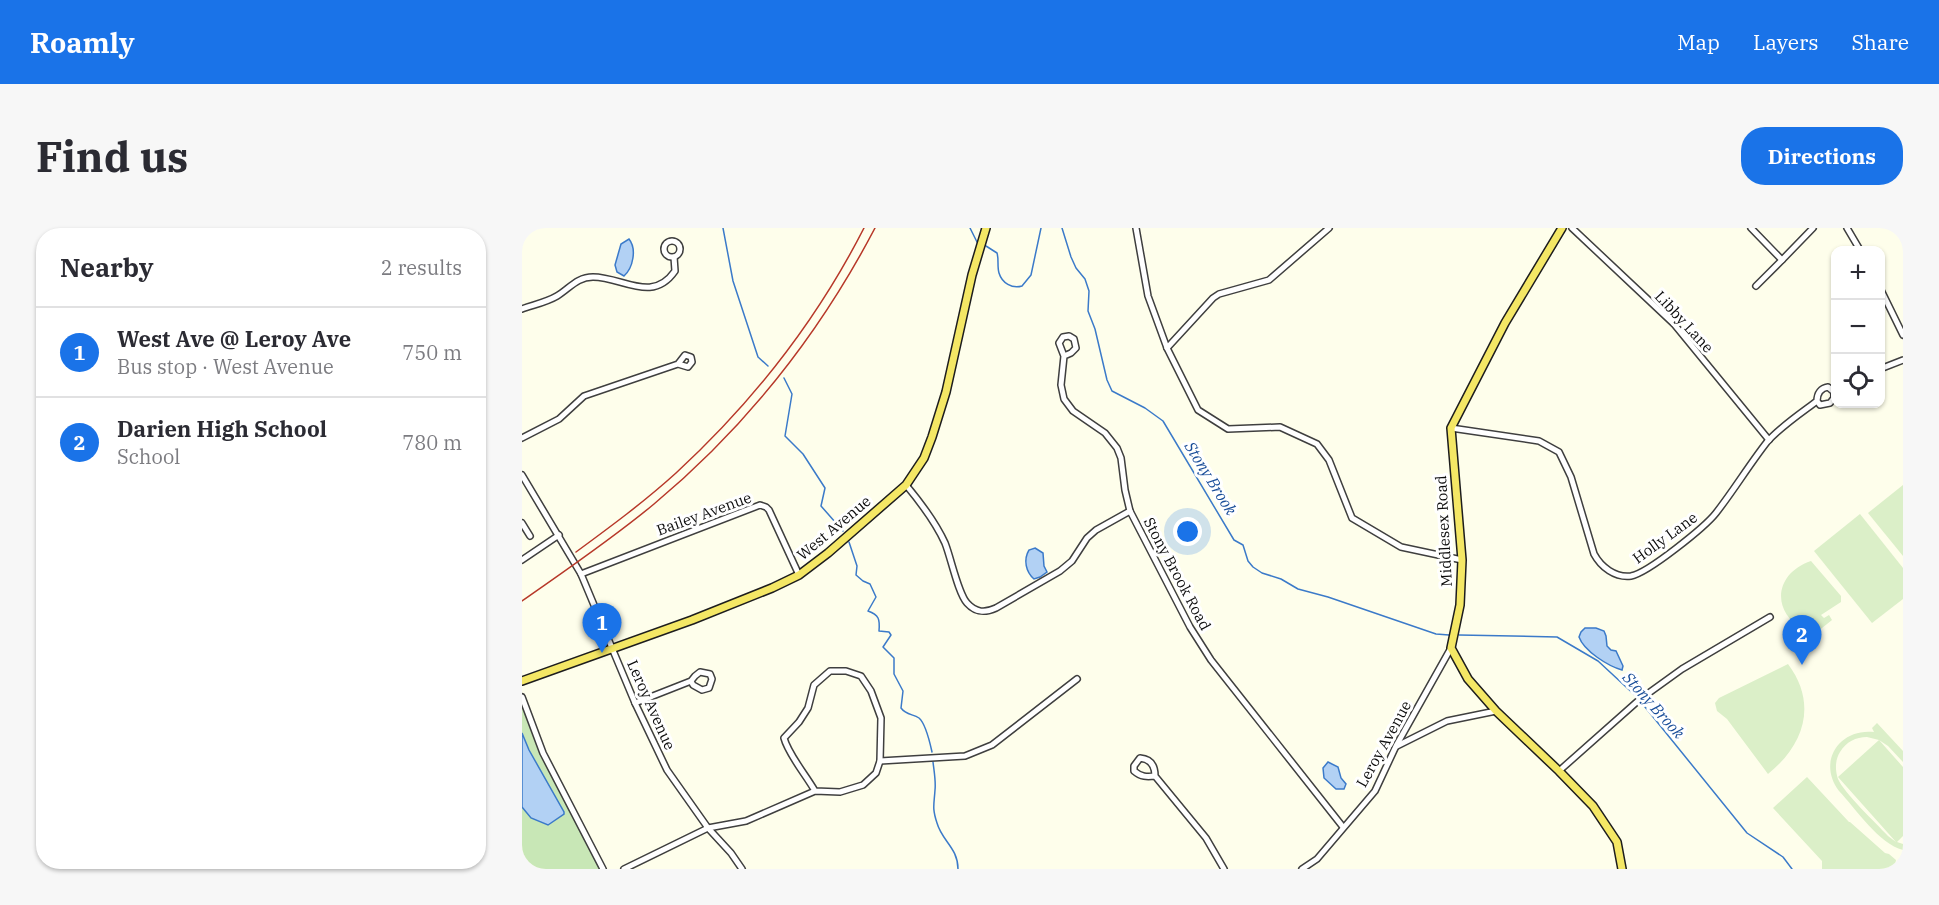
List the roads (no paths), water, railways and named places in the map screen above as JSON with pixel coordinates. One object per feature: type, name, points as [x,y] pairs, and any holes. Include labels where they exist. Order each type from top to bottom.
[{"type":"main road","name":"West Avenue","points":[[522,681],[772,588],[799,575],[906,485],[924,458],[932,437],[946,392],[972,275],[986,228]]},
{"type":"main road","points":[[1451,428],[1504,323],[1562,228]]},
{"type":"main road","name":"Middlesex Road","points":[[1451,428],[1462,560],[1460,605],[1451,648]]},
{"type":"main road","points":[[1451,648],[1468,679],[1496,711],[1593,806],[1617,842],[1622,869]]},
{"type":"street","points":[[1136,228],[1148,296],[1167,348],[1198,410],[1228,429],[1280,427],[1317,444],[1329,460],[1352,518],[1401,547],[1462,560]]},
{"type":"street","points":[[1167,348],[1213,298],[1219,294],[1269,280],[1329,228]]},
{"type":"street","name":"Libby Lane","points":[[1572,228],[1674,324],[1769,440]]},
{"type":"street","points":[[1751,228],[1782,260]]},
{"type":"street","points":[[1756,286],[1813,228]]},
{"type":"street","points":[[1847,228],[1858,246]]},
{"type":"street","points":[[522,309],[556,296],[582,278],[596,276],[634,286],[647,288],[657,286],[665,282],[675,271],[674,257]]},
{"type":"street","points":[[1885,297],[1903,335]]},
{"type":"street","points":[[1064,356],[1061,385],[1068,406],[1105,433],[1117,448],[1121,458],[1130,511]]},
{"type":"street","points":[[1885,367],[1903,360]]},
{"type":"street","points":[[522,438],[559,419],[584,396],[678,364]]},
{"type":"street","name":"Holly Lane","points":[[1451,428],[1539,441],[1559,452],[1571,477],[1594,554],[1600,563],[1614,574],[1632,576],[1646,569],[1701,529],[1715,514],[1769,440],[1817,401],[1819,392],[1825,388],[1831,389]]},
{"type":"street","name":"Holly Lane","points":[[1817,401],[1820,405],[1831,402]]},
{"type":"street","name":"Leroy Avenue","points":[[522,475],[581,574],[667,770],[708,828],[742,869]]},
{"type":"street","name":"Stony Brook Road","points":[[906,485],[927,510],[939,530],[965,601],[978,611],[986,613],[1060,571],[1072,561],[1087,538],[1096,530],[1130,511],[1190,627],[1211,660],[1343,827]]},
{"type":"street","name":"Bailey Avenue","points":[[581,574],[760,505],[769,510],[799,575]]},
{"type":"street","points":[[522,523],[530,536]]},
{"type":"street","points":[[522,560],[559,535]]},
{"type":"street","points":[[1559,771],[1639,700],[1682,669],[1770,617]]},
{"type":"street","name":"Leroy Avenue","points":[[1302,869],[1317,858],[1375,791],[1396,746],[1451,648]]},
{"type":"street","points":[[624,869],[708,828],[747,821],[815,791],[840,792],[863,785],[876,773],[880,761],[881,718],[871,692],[861,676],[846,671],[830,671],[814,685],[808,708],[800,722],[784,738],[786,747],[815,791]]},
{"type":"street","points":[[880,761],[965,756],[976,753],[992,745],[1077,679]]},
{"type":"street","points":[[636,703],[691,681]]},
{"type":"street","points":[[522,697],[543,753],[603,869]]},
{"type":"street","points":[[1396,746],[1448,721],[1496,711]]},
{"type":"street","points":[[1155,776],[1206,838],[1224,869]]},
{"type":"water","points":[[629,239],[633,248],[633,258],[624,276],[617,272],[615,265],[621,244]]},
{"type":"water","points":[[1035,548],[1043,553],[1047,572],[1034,579],[1027,569],[1026,562],[1029,550]]},
{"type":"water","points":[[1585,628],[1604,631],[1607,646],[1616,651],[1623,666],[1622,670],[1610,665],[1586,648],[1579,637]]},
{"type":"water","points":[[522,733],[564,812],[548,825],[531,818],[522,807]]},
{"type":"water","points":[[1328,762],[1338,767],[1341,778],[1346,784],[1344,789],[1336,789],[1324,778],[1323,768]]},
{"type":"waterway","points":[[723,228],[733,281],[758,357],[768,366]]},
{"type":"waterway","name":"Stony Brook","points":[[970,228],[977,242]]},
{"type":"waterway","name":"Stony Brook","points":[[986,246],[997,253],[998,270],[1002,280],[1011,286],[1022,286],[1031,275],[1041,228]]},
{"type":"waterway","name":"Stony Brook","points":[[1062,228],[1071,257],[1085,279],[1089,291],[1088,311],[1112,391],[1145,408],[1163,421],[1234,540],[1243,545],[1248,561],[1253,567],[1298,589],[1436,634],[1449,635]]},
{"type":"waterway","points":[[784,378],[792,394],[785,436],[803,454],[825,488],[821,506],[843,531]]},
{"type":"waterway","points":[[849,542],[857,566],[856,575],[870,584],[876,597],[868,611],[878,618],[879,631],[889,632],[891,635],[883,647],[894,658],[894,674],[903,691],[901,708],[919,718],[924,725],[932,752]]},
{"type":"waterway","name":"Stony Brook","points":[[1459,635],[1557,637],[1598,661],[1638,698]]},
{"type":"waterway","name":"Stony Brook","points":[[1641,702],[1747,833],[1783,857],[1792,869]]},
{"type":"waterway","points":[[933,762],[934,814],[939,829],[953,850],[958,869]]},
{"type":"railway","points":[[576,552],[664,484],[731,418],[781,359],[804,327],[846,262],[864,228]]},
{"type":"railway","points":[[522,601],[638,517],[719,444],[778,377],[805,341],[830,305],[875,228]]},
{"type":"place","name":"West Ave @ Leroy Ave","points":[[602,653]]},
{"type":"place","name":"Darien High School","points":[[1802,665]]}]
